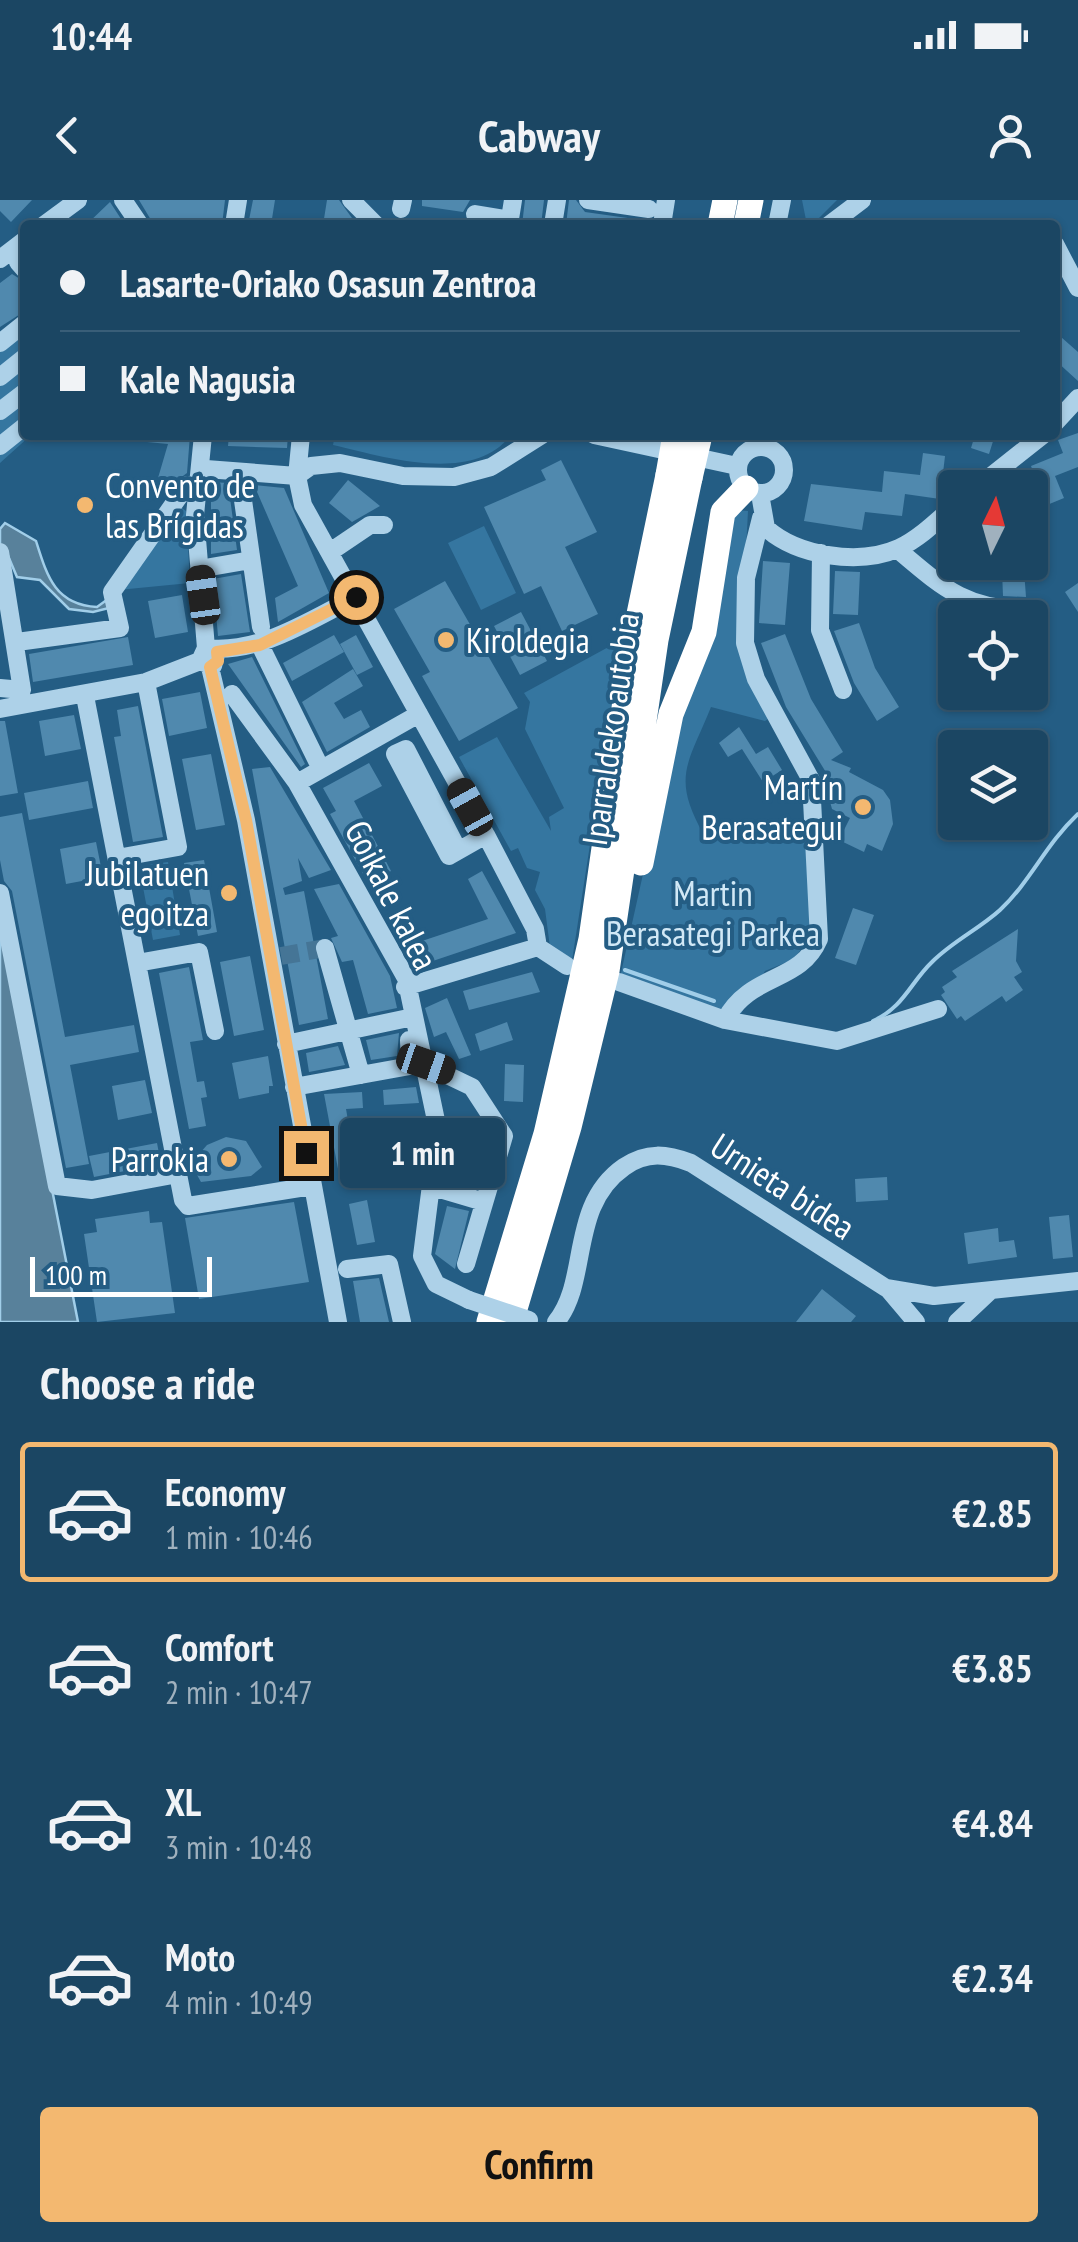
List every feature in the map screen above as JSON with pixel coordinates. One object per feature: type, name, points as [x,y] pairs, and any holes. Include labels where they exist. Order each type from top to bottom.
[{"type":"highway","name":"Iparraldeko autobia","points":[[525,1321],[569,1127],[613,977],[679,477],[675,440]]},
{"type":"highway","name":"Iparraldeko autobia","points":[[488,1322],[546,1134],[584,973],[607,846],[634,638],[679,477],[698,440]]},
{"type":"highway","points":[[613,977],[671,714],[704,632],[723,512],[748,483]]},
{"type":"street","points":[[63,215],[78,200]]},
{"type":"street","points":[[351,200],[371,220]]},
{"type":"street","points":[[588,200],[657,205]]},
{"type":"street","points":[[838,212],[862,200]]},
{"type":"street","points":[[475,211],[504,220]]},
{"type":"street","points":[[1060,254],[1078,288]]},
{"type":"street","points":[[0,343],[20,327]]},
{"type":"street","points":[[0,377],[20,361]]},
{"type":"street","points":[[0,411],[20,396]]},
{"type":"street","points":[[1060,418],[1078,398]]},
{"type":"street","points":[[0,446],[20,430]]},
{"type":"street","points":[[202,440],[194,497],[208,657],[238,783],[338,1322]]},
{"type":"street","points":[[301,440],[297,476],[303,505],[486,835],[535,929],[538,947],[568,966]]},
{"type":"street","points":[[206,470],[297,476],[311,466],[340,463],[403,476],[454,478],[491,468],[534,440]]},
{"type":"street","points":[[642,441],[748,483],[779,486],[785,470],[777,453],[759,440],[748,450],[748,483],[761,518],[784,542],[822,553],[870,555],[897,549],[938,518]]},
{"type":"street","points":[[999,470],[1037,440]]},
{"type":"street","points":[[238,472],[261,636],[321,768]]},
{"type":"street","points":[[17,642],[120,628],[112,592],[188,485]]},
{"type":"street","points":[[725,1020],[760,982],[807,961],[819,939],[810,780],[756,680],[743,628],[746,578],[761,518]]},
{"type":"street","points":[[330,552],[370,525],[384,525]]},
{"type":"street","points":[[897,549],[962,600]]},
{"type":"street","points":[[0,552],[22,690],[1,683]]},
{"type":"street","points":[[822,553],[820,630],[843,690]]},
{"type":"street","points":[[200,569],[252,560]]},
{"type":"street","points":[[0,709],[146,682],[356,597]]},
{"type":"street","points":[[117,858],[178,847],[146,682]]},
{"type":"street","name":"Goikale kalea","points":[[232,694],[297,783],[406,978],[408,1018],[426,1064],[438,1130],[422,1242],[424,1264],[436,1284],[525,1321]]},
{"type":"street","points":[[85,696],[182,1200],[188,1206],[312,1186]]},
{"type":"street","points":[[297,783],[419,714]]},
{"type":"street","points":[[458,850],[406,748],[395,754],[449,856],[486,835]]},
{"type":"street","points":[[0,893],[57,1186],[92,1190],[178,1174]]},
{"type":"street","points":[[405,987],[538,947]]},
{"type":"street","points":[[324,948],[361,1075]]},
{"type":"street","points":[[137,962],[199,952],[215,1031]]},
{"type":"street","points":[[613,977],[725,1020],[837,1041],[938,1008]]},
{"type":"street","points":[[286,1044],[350,1034],[408,1018],[413,1056],[410,1066],[294,1087]]},
{"type":"street","points":[[426,1064],[472,1087],[504,1136],[466,1264]]},
{"type":"street","name":"Urnieta bidea","points":[[560,1321],[595,1198],[608,1178],[631,1162],[655,1154],[692,1163],[886,1288],[922,1295],[960,1309]]},
{"type":"street","points":[[430,1186],[484,1202]]},
{"type":"street","points":[[348,1269],[389,1264],[402,1322]]},
{"type":"street","points":[[960,1309],[991,1291],[1078,1282]]},
{"type":"street","points":[[886,1288],[915,1319]]},
{"type":"street","points":[[915,1319],[922,1295]]},
{"type":"green space","points":[[802,200],[837,200],[817,220],[806,220]]},
{"type":"green space","points":[[20,330],[20,440],[25,440],[0,463],[0,345]]},
{"type":"green space","points":[[334,440],[506,440],[495,450],[474,459],[452,463],[402,460],[333,445]]},
{"type":"green space","points":[[178,505],[186,511],[190,583],[118,590]]},
{"type":"green space","name":"Martin Berasategi Parkea","points":[[736,510],[748,511],[743,606],[774,715],[765,721],[711,707],[686,771],[688,799],[704,835],[810,833],[815,934],[792,960],[765,971],[737,1021],[619,982],[682,699]]},
{"type":"green space","points":[[484,526],[516,593],[481,610],[448,543]]},
{"type":"green space","points":[[614,644],[621,645],[571,967],[551,955],[545,909],[535,890],[540,872],[527,868],[518,848],[511,851],[459,757],[497,737],[551,831],[549,817],[564,808],[525,729],[530,702],[524,693]]},
{"type":"green space","points":[[168,862],[180,935],[153,940],[139,866]]},
{"type":"shaded area","points":[[5,523],[36,541],[49,577],[71,601],[97,607],[108,599],[113,607],[93,612],[69,609],[40,580],[17,577],[6,551],[0,552],[0,529]]},
{"type":"shaded area","points":[[0,924],[78,1322],[0,1322]]},
{"type":"building","points":[[0,200],[32,200],[11,222],[0,211]]},
{"type":"building","points":[[139,200],[225,200],[223,220],[151,220]]},
{"type":"building","points":[[253,200],[275,200],[272,220],[249,220]]},
{"type":"building","points":[[327,200],[339,200],[353,220],[324,220]]},
{"type":"building","points":[[422,200],[470,200],[463,212],[422,206]]},
{"type":"building","points":[[525,200],[544,200],[542,220],[523,220]]},
{"type":"building","points":[[569,200],[576,200],[585,212],[642,220],[567,220]]},
{"type":"building","points":[[110,202],[122,220],[91,220]]},
{"type":"building","points":[[12,274],[20,279],[20,314],[0,327],[0,283]]},
{"type":"building","points":[[1060,338],[1078,352],[1078,381],[1060,365]]},
{"type":"building","points":[[1078,433],[1078,467],[1055,476],[1064,498],[1048,505],[1048,470],[1032,470],[1031,466],[1063,453],[1060,440]]},
{"type":"building","points":[[190,440],[187,473],[172,484],[158,478],[168,444],[147,442]]},
{"type":"building","points":[[229,440],[288,440],[287,448],[228,446]]},
{"type":"building","points":[[973,440],[993,440],[989,454],[971,448]]},
{"type":"building","points":[[923,453],[945,456],[943,470],[938,470],[938,499],[905,494],[902,516],[865,512],[862,530],[804,521],[811,484],[882,492],[884,471],[920,475]]},
{"type":"building","points":[[561,460],[597,532],[565,547],[598,614],[562,631],[541,586],[524,594],[484,507],[546,480],[541,470]]},
{"type":"building","points":[[348,480],[380,506],[352,522],[329,503]]},
{"type":"building","points":[[211,482],[228,483],[237,550],[211,554]]},
{"type":"building","points":[[254,485],[284,488],[329,593],[278,622],[275,598],[298,586]]},
{"type":"building","points":[[763,561],[790,563],[785,625],[759,623]]},
{"type":"building","points":[[835,571],[860,572],[858,615],[833,614]]},
{"type":"building","points":[[241,574],[250,632],[218,636],[213,579]]},
{"type":"building","points":[[1002,580],[1025,580],[1026,597],[1003,596]]},
{"type":"building","name":"Kiroldegia","points":[[445,581],[518,708],[459,741],[422,676],[430,672],[394,609]]},
{"type":"building","points":[[1078,583],[1078,612],[1065,592]]},
{"type":"building","points":[[182,595],[188,632],[155,638],[148,601]]},
{"type":"building","points":[[521,612],[547,661],[520,675],[494,626]]},
{"type":"building","points":[[859,623],[875,668],[899,707],[877,721],[854,683],[834,631]]},
{"type":"building","points":[[785,634],[811,699],[843,752],[831,760],[851,768],[849,772],[883,790],[890,800],[893,824],[882,851],[867,844],[864,852],[839,840],[850,818],[832,809],[823,776],[827,774],[786,707],[761,643]]},
{"type":"building","points":[[334,635],[344,652],[292,681],[283,663]]},
{"type":"building","points":[[356,635],[373,667],[357,675],[340,644]]},
{"type":"building","points":[[128,637],[133,665],[33,682],[29,654]]},
{"type":"building","points":[[252,657],[305,764],[301,767],[228,664]]},
{"type":"building","points":[[353,669],[363,686],[334,703],[344,719],[361,710],[370,727],[327,752],[302,702]]},
{"type":"building","points":[[200,692],[207,728],[169,736],[162,699]]},
{"type":"building","points":[[138,706],[163,837],[133,842],[114,737],[121,736],[117,710]]},
{"type":"building","points":[[74,715],[81,749],[45,756],[39,721]]},
{"type":"building","points":[[0,721],[5,721],[18,793],[0,796]]},
{"type":"building","points":[[739,727],[756,754],[768,747],[782,770],[763,782],[742,749],[728,757],[719,743]]},
{"type":"building","points":[[211,754],[225,825],[196,830],[182,759]]},
{"type":"building","points":[[369,763],[382,786],[354,801],[391,871],[368,883],[330,814],[336,811],[323,788]]},
{"type":"building","points":[[270,767],[331,870],[309,878],[298,858],[302,881],[283,888],[285,895],[304,891],[328,1019],[299,1025],[252,769]]},
{"type":"building","points":[[88,781],[93,808],[29,820],[24,793]]},
{"type":"building","points":[[22,813],[65,1037],[134,1025],[139,1052],[70,1065],[89,1164],[66,1168],[12,891],[4,881],[0,860],[0,817]]},
{"type":"building","points":[[96,842],[103,877],[66,884],[60,849]]},
{"type":"building","points":[[204,860],[217,932],[198,936],[184,863]]},
{"type":"building","points":[[482,871],[516,933],[418,966],[392,920],[407,913],[422,941],[488,919],[468,879]]},
{"type":"building","points":[[339,884],[390,976],[397,1008],[368,1014],[353,960],[342,962],[331,938],[338,936],[314,889]]},
{"type":"building","points":[[853,908],[874,915],[856,965],[835,958]]},
{"type":"building","points":[[1018,929],[1016,961],[1022,972],[1014,977],[1023,990],[1006,1002],[1002,996],[965,1021],[961,1016],[957,1019],[941,995],[945,992],[942,987],[957,977],[952,971]]},
{"type":"building","points":[[250,956],[264,1030],[234,1036],[220,962]]},
{"type":"building","points":[[189,967],[203,1040],[190,1042],[197,1082],[204,1081],[207,1097],[201,1098],[206,1126],[189,1129],[159,973]]},
{"type":"building","points":[[532,972],[540,992],[469,1010],[463,991]]},
{"type":"building","points":[[447,998],[471,1055],[459,1059],[446,1032],[434,1037],[425,1008]]},
{"type":"building","points":[[507,1022],[513,1040],[480,1051],[475,1034]]},
{"type":"building","points":[[399,1033],[397,1056],[371,1060],[366,1040]]},
{"type":"building","points":[[338,1046],[345,1065],[309,1072],[306,1053]]},
{"type":"building","points":[[268,1056],[273,1086],[269,1086],[269,1093],[239,1099],[232,1063]]},
{"type":"building","points":[[505,1064],[524,1065],[523,1102],[504,1101]]},
{"type":"building","points":[[145,1080],[152,1113],[118,1120],[112,1086]]},
{"type":"building","points":[[416,1087],[419,1103],[384,1105],[383,1090]]},
{"type":"building","points":[[362,1092],[363,1108],[346,1109],[355,1160],[377,1156],[374,1140],[391,1137],[398,1176],[341,1185],[324,1094]]},
{"type":"building","points":[[463,1122],[490,1138],[476,1187],[445,1177]]},
{"type":"building","name":"Parrokia","points":[[226,1137],[246,1141],[262,1167],[251,1176],[201,1182],[197,1175],[200,1153],[207,1145]]},
{"type":"building","points":[[157,1143],[161,1164],[94,1177],[89,1156]]},
{"type":"building","points":[[887,1177],[888,1200],[856,1202],[855,1179]]},
{"type":"building","points":[[367,1200],[375,1242],[357,1245],[349,1204]]},
{"type":"building","points":[[294,1202],[309,1282],[199,1299],[185,1218]]},
{"type":"building","points":[[447,1206],[469,1211],[455,1269],[435,1254]]},
{"type":"building","points":[[149,1211],[150,1223],[162,1222],[175,1313],[97,1322],[84,1234],[97,1232],[95,1219]]},
{"type":"building","points":[[1069,1215],[1073,1257],[1053,1259],[1049,1217]]},
{"type":"building","points":[[998,1228],[999,1242],[1014,1240],[1017,1257],[968,1264],[964,1233]]},
{"type":"building","points":[[379,1278],[389,1322],[360,1322],[353,1281]]},
{"type":"building","points":[[822,1289],[856,1316],[851,1322],[796,1322]]},
{"type":"waterway","points":[[873,1021],[899,1002],[940,955],[1000,910],[1078,814]]},
{"type":"waterway","points":[[625,970],[714,1001]]},
{"type":"tunnel","points":[[281,956],[325,948]]},
{"type":"place","name":"Convento de las Brígidas","points":[[85,505]]},
{"type":"place","name":"Kiroldegia","points":[[446,640]]},
{"type":"place","name":"Martín Berasategui","points":[[863,807]]},
{"type":"place","name":"Jubilatuen egoitza","points":[[229,893]]},
{"type":"place","name":"Parrokia","points":[[229,1159]]},
{"type":"route","points":[[306,1153],[246,820],[223,707],[210,667],[218,661],[217,652],[260,645],[356,597]]}]
